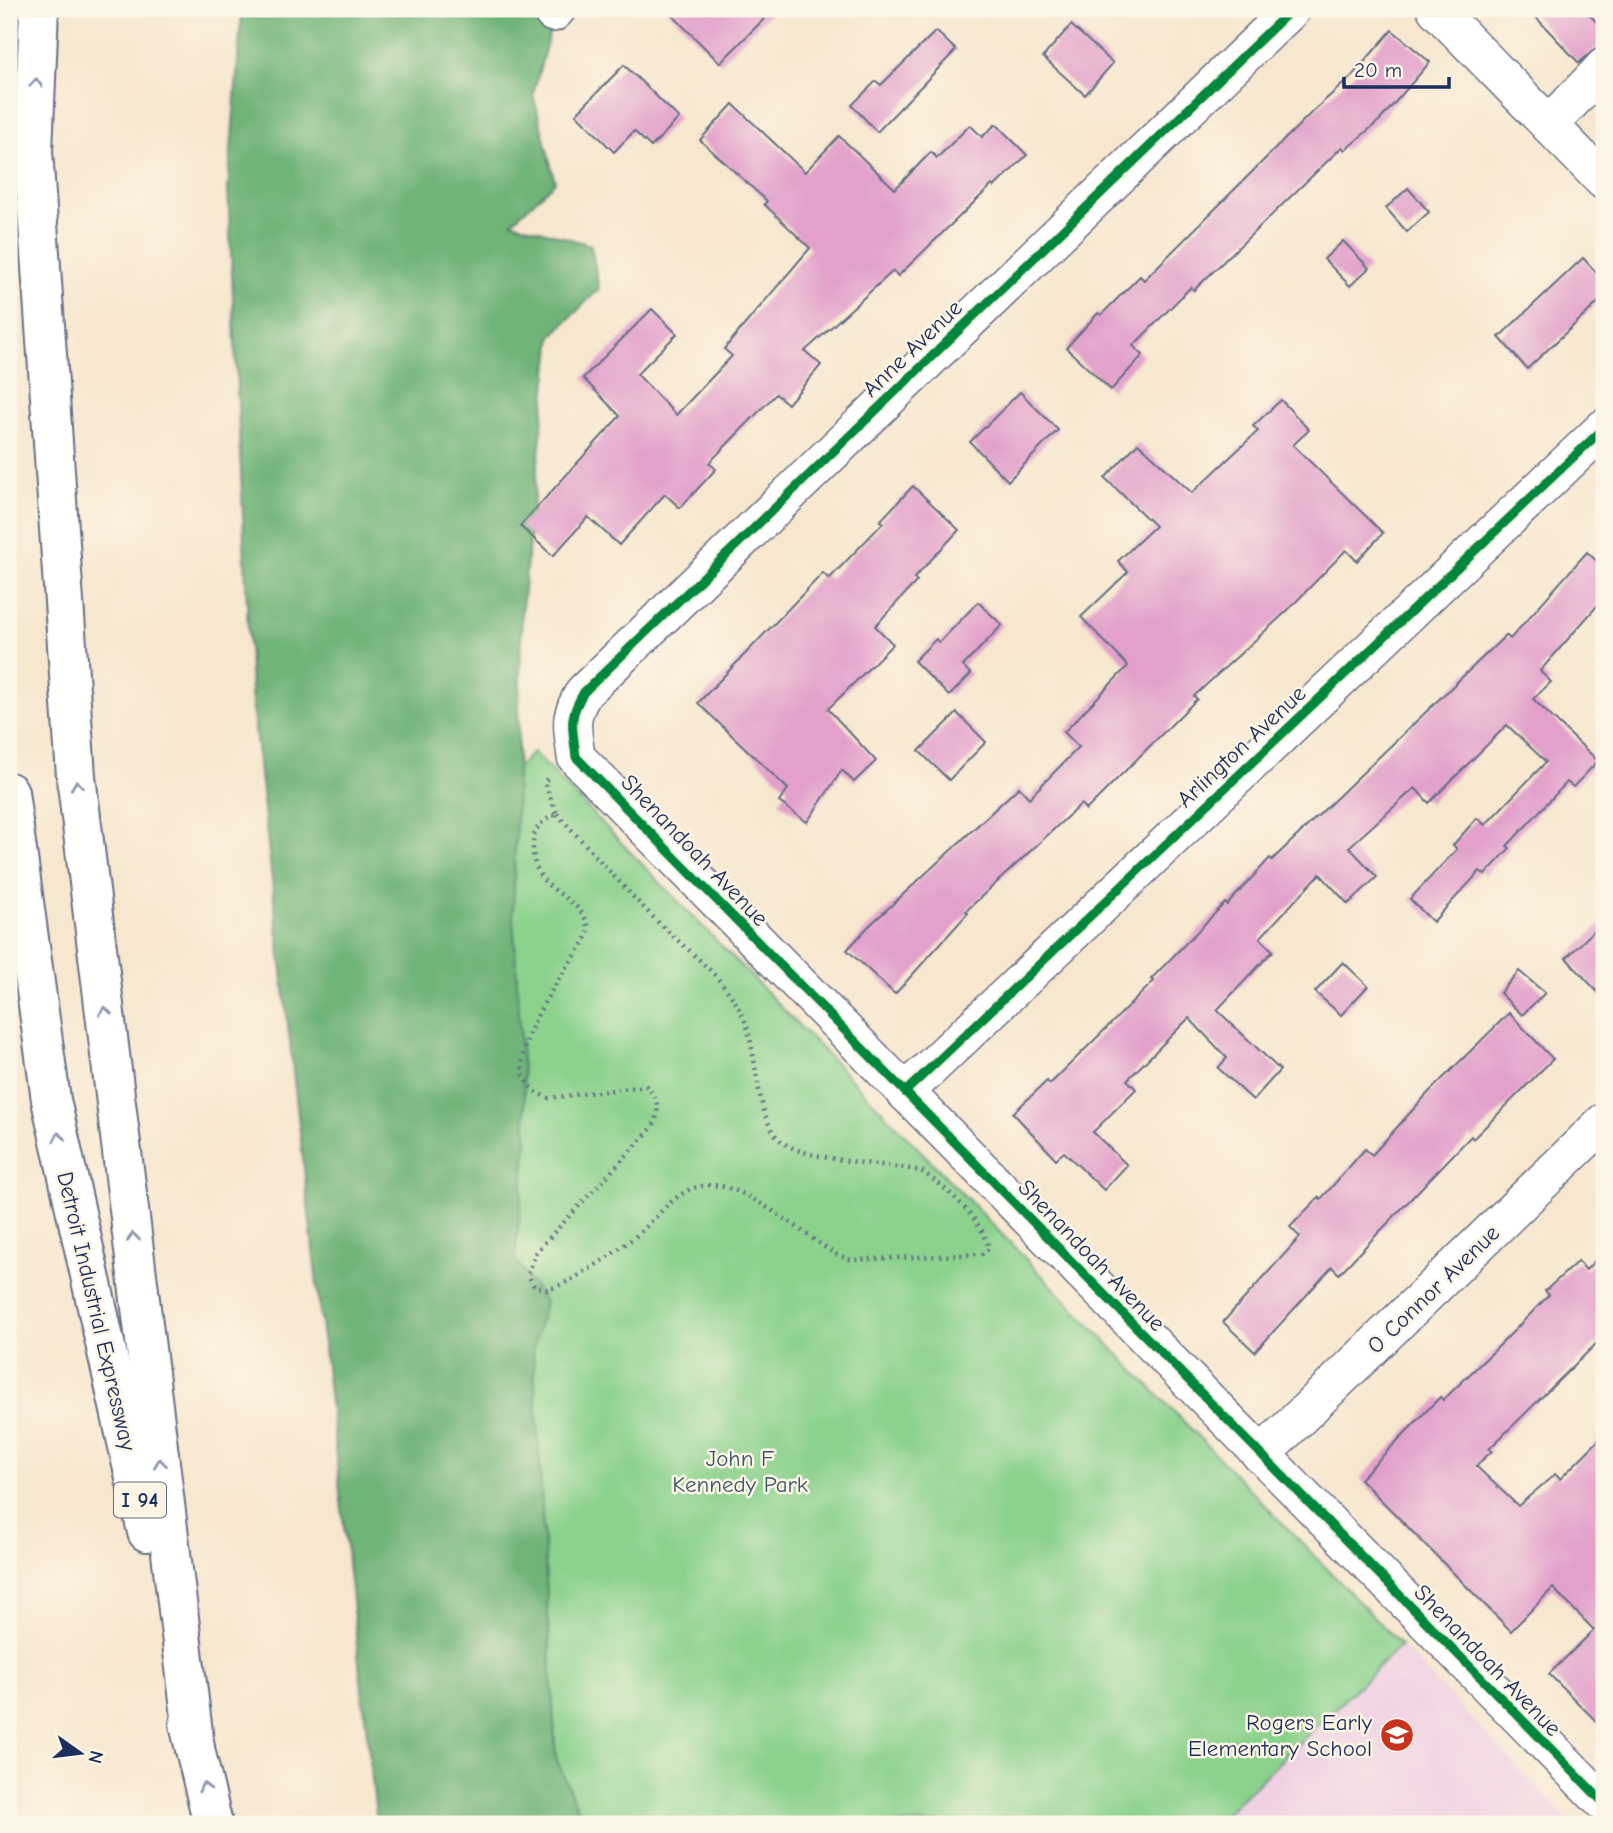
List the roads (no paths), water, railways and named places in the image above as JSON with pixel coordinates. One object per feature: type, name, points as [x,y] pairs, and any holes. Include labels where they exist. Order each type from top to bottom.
[{"type":"highway","points":[[39,9],[33,151],[76,776],[195,1749]]},
{"type":"highway","name":"Detroit Industrial Expressway","points":[[9,792],[53,1111],[213,1824]]},
{"type":"street","name":"Anne Avenue","points":[[571,723],[574,708],[584,692],[1292,9]]},
{"type":"street","points":[[1436,9],[1604,181]]},
{"type":"street","points":[[1549,125],[1604,67]]},
{"type":"street","name":"Arlington Avenue","points":[[905,1092],[1604,428]]},
{"type":"street","name":"Shenandoah Avenue","points":[[571,723],[576,757],[1604,1803]]},
{"type":"street","name":"O Connor Avenue","points":[[1261,1455],[1604,1122]]},
{"type":"place","name":"Rogers Early Elementary School","points":[[1397,1735]]},
{"type":"park label","name":"John F Kennedy Park","points":[[740,1471]]}]
